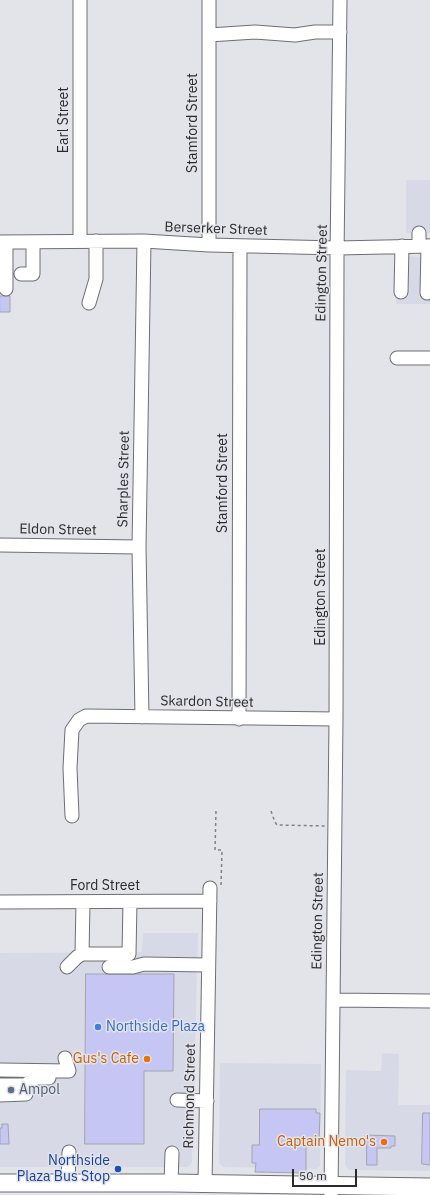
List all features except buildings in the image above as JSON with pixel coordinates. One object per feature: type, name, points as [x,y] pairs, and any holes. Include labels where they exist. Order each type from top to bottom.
[{"type":"main road","points":[[0,1183],[171,1183],[331,1190],[430,1187]]},
{"type":"street","name":"Earl Street","points":[[80,0],[80,241]]},
{"type":"street","name":"Stamford Street","points":[[209,0],[209,246]]},
{"type":"street","name":"Edington Street","points":[[331,1190],[336,719],[340,0]]},
{"type":"street","points":[[209,35],[255,32],[295,35],[315,32],[340,32]]},
{"type":"street","points":[[89,303],[96,279],[96,241]]},
{"type":"street","name":"Berserker Street","points":[[3,242],[144,241],[209,246],[338,248],[402,246],[424,243]]},
{"type":"street","name":"Sharples Street","points":[[142,717],[139,547],[144,241]]},
{"type":"street","points":[[3,242],[6,289]]},
{"type":"street","points":[[21,274],[33,274],[33,242]]},
{"type":"street","points":[[424,243],[427,293]]},
{"type":"street","name":"Stamford Street","points":[[239,719],[240,246]]},
{"type":"street","points":[[401,292],[402,246]]},
{"type":"street","points":[[396,358],[430,358]]},
{"type":"street","name":"Eldon Street","points":[[0,545],[139,547]]},
{"type":"street","name":"Skardon Street","points":[[72,816],[70,768],[72,730],[79,720],[86,716],[336,719]]},
{"type":"street","name":"Richmond Street","points":[[205,1184],[210,902],[215,887]]},
{"type":"street","name":"Ford Street","points":[[0,902],[210,902]]},
{"type":"street","points":[[82,954],[83,902]]},
{"type":"street","points":[[129,954],[130,902]]},
{"type":"street","points":[[67,967],[82,954],[129,954],[139,959],[144,964]]},
{"type":"street","points":[[109,966],[133,966],[144,964],[208,965]]},
{"type":"street","points":[[333,1000],[430,1001]]},
{"type":"street","points":[[0,1085],[26,1085],[36,1078],[47,1074],[69,1071],[65,1058]]},
{"type":"street","points":[[0,1070],[47,1074]]},
{"type":"street","points":[[0,1095],[26,1094],[26,1085]]},
{"type":"street","points":[[177,1100],[207,1101]]},
{"type":"street","points":[[68,1183],[69,1152]]},
{"type":"street","points":[[171,1183],[172,1153]]},
{"type":"path","points":[[215,887],[222,850],[215,850],[216,811]]},
{"type":"path","points":[[271,812],[277,825],[335,826]]},
{"type":"shaded area","points":[[406,180],[430,180],[430,233],[406,233]]},
{"type":"shaded area","points":[[396,256],[430,257],[430,304],[396,304]]},
{"type":"shaded area","name":"Northside Plaza","points":[[143,933],[198,933],[192,1162],[188,1167],[0,1167],[0,953],[142,952]]},
{"type":"shaded area","points":[[382,1053],[399,1054],[398,1105],[430,1105],[430,1171],[349,1170],[345,1165],[346,1070],[381,1071]]},
{"type":"shaded area","points":[[220,1063],[321,1064],[320,1166],[316,1169],[223,1167],[219,1163]]},
{"type":"place","name":"Northside Plaza","points":[[98,1027]]},
{"type":"place","name":"Gus's Cafe","points":[[147,1059]]},
{"type":"place","name":"Ampol","points":[[11,1090]]},
{"type":"place","name":"Captain Nemo's","points":[[384,1142]]},
{"type":"place","name":"Northside Plaza Bus Stop","points":[[118,1169]]}]
